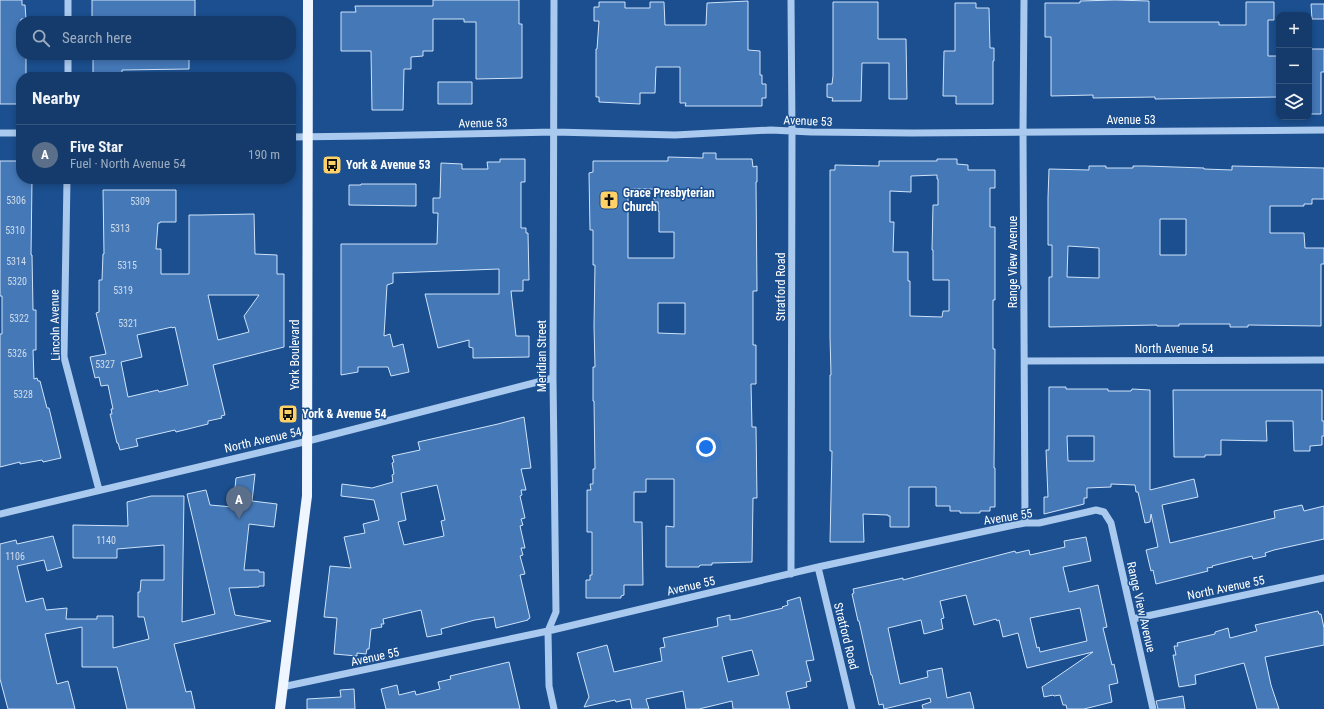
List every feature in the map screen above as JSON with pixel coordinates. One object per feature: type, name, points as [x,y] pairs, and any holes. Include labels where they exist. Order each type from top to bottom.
[{"type":"main road","name":"York Boulevard","points":[[280,709],[307,496],[308,0]]},
{"type":"street","points":[[68,0],[68,16]]},
{"type":"street","name":"Meridian Street","points":[[554,0],[553,378],[556,612],[548,631],[549,686],[554,709]]},
{"type":"street","name":"Stratford Road","points":[[791,0],[791,574]]},
{"type":"street","name":"Range View Avenue","points":[[1024,0],[1023,132],[1025,523]]},
{"type":"street","points":[[68,60],[68,72]]},
{"type":"street","name":"Avenue 53","points":[[296,137],[554,132],[674,134],[771,130],[904,133],[1324,130]]},
{"type":"street","points":[[0,133],[16,133]]},
{"type":"street","name":"Lincoln Avenue","points":[[67,184],[64,357],[99,490]]},
{"type":"street","name":"North Avenue 54","points":[[1025,360],[1324,360]]},
{"type":"street","name":"North Avenue 54","points":[[0,514],[308,441],[553,378]]},
{"type":"street","name":"Avenue 55","points":[[282,687],[548,631],[818,567],[1025,523],[1039,523],[1096,510],[1104,512]]},
{"type":"street","name":"Range View Avenue","points":[[1104,512],[1111,523],[1153,709]]},
{"type":"street","name":"Stratford Road","points":[[818,567],[852,709]]},
{"type":"street","name":"North Avenue 55","points":[[1132,620],[1324,578]]},
{"type":"building","points":[[0,0],[22,0],[22,5],[25,5],[26,16],[16,16],[16,60],[26,60],[26,72],[16,72],[16,104],[0,104]]},
{"type":"building","points":[[92,0],[195,0],[195,16],[92,16]]},
{"type":"building","points":[[433,0],[519,0],[519,24],[522,24],[522,78],[476,79],[476,22],[464,22],[464,19],[433,19],[433,51],[423,51],[423,56],[411,57],[411,69],[404,69],[403,110],[372,110],[371,51],[341,51],[341,12],[356,12],[355,6],[433,6]]},
{"type":"building","points":[[748,1],[748,50],[760,51],[760,75],[762,75],[762,84],[766,84],[766,98],[762,98],[762,106],[685,106],[686,103],[680,103],[680,67],[656,67],[655,93],[640,93],[640,104],[599,102],[599,97],[596,97],[596,49],[599,21],[594,21],[594,7],[599,7],[599,2],[625,2],[625,8],[650,8],[650,2],[664,2],[665,25],[706,25],[707,3]]},
{"type":"building","points":[[1080,1],[1149,1],[1149,22],[1219,22],[1219,25],[1246,25],[1246,2],[1274,2],[1274,20],[1268,20],[1268,56],[1276,56],[1276,97],[1155,99],[1155,97],[1093,98],[1093,95],[1051,96],[1051,37],[1045,37],[1045,3],[1080,3]]},
{"type":"building","points":[[833,2],[878,2],[878,39],[906,39],[907,99],[889,99],[889,63],[862,63],[861,101],[832,101],[833,98],[827,97],[827,84],[832,84],[833,76]]},
{"type":"building","points":[[955,3],[976,3],[976,8],[989,8],[990,48],[994,48],[993,104],[956,104],[956,96],[943,96],[944,51],[955,51]]},
{"type":"building","points":[[1311,4],[1324,4],[1324,19],[1312,19]]},
{"type":"building","points":[[1312,49],[1324,49],[1324,72],[1321,72],[1321,114],[1312,114]]},
{"type":"building","points":[[93,60],[189,60],[189,69],[93,72]]},
{"type":"building","points":[[438,82],[472,82],[472,104],[438,104]]},
{"type":"building","points":[[703,153],[716,153],[716,159],[752,159],[753,167],[757,166],[757,291],[753,291],[753,345],[756,345],[756,384],[751,384],[752,427],[756,427],[757,498],[753,498],[752,562],[712,563],[712,565],[701,565],[699,567],[666,567],[666,526],[674,527],[674,479],[646,479],[646,492],[634,492],[634,522],[642,522],[643,585],[624,585],[624,595],[621,596],[621,598],[586,598],[586,580],[590,580],[590,575],[592,575],[592,532],[587,532],[587,490],[591,490],[590,484],[593,484],[593,469],[595,469],[593,367],[595,367],[595,265],[593,265],[593,230],[590,230],[589,173],[593,172],[593,161],[668,161],[668,157],[703,158]],"holes":[[[628,189],[654,189],[654,202],[658,202],[659,232],[674,232],[674,258],[628,258]],[[658,303],[685,303],[685,334],[658,333]]]},
{"type":"building","points":[[500,159],[525,159],[525,182],[521,182],[521,228],[526,228],[526,233],[528,233],[529,280],[523,280],[523,291],[511,291],[516,336],[529,336],[529,357],[473,358],[473,348],[469,347],[469,340],[438,348],[425,294],[499,294],[499,269],[393,273],[393,283],[387,285],[384,336],[390,334],[393,347],[403,344],[409,372],[391,376],[388,367],[358,367],[358,372],[341,375],[341,244],[437,244],[438,213],[433,213],[433,198],[440,198],[441,163],[462,164],[462,169],[488,169],[487,162],[500,162]]},
{"type":"building","points":[[937,159],[957,159],[957,164],[968,165],[968,170],[995,170],[995,188],[990,188],[990,227],[995,227],[993,349],[995,349],[995,507],[990,507],[990,511],[980,511],[980,513],[960,513],[960,511],[950,511],[950,506],[936,506],[936,487],[909,487],[909,527],[890,527],[890,516],[888,515],[863,514],[864,542],[830,542],[832,451],[830,451],[830,170],[835,170],[835,165],[879,166],[879,161],[937,161]],"holes":[[[937,175],[938,205],[933,205],[933,280],[949,280],[949,311],[943,311],[942,317],[910,316],[908,252],[893,252],[894,222],[890,222],[890,191],[911,192],[911,176]]]},
{"type":"building","points":[[0,161],[16,161],[16,184],[32,184],[31,255],[33,310],[36,310],[36,350],[33,350],[34,379],[37,378],[38,381],[40,381],[47,408],[49,408],[61,458],[43,462],[42,460],[20,464],[20,462],[0,467],[0,334],[2,334],[2,296],[0,296]]},
{"type":"building","points":[[1089,166],[1106,166],[1106,168],[1133,168],[1133,166],[1145,166],[1232,170],[1232,166],[1324,168],[1324,199],[1312,199],[1312,204],[1304,204],[1304,206],[1270,206],[1270,233],[1304,233],[1305,248],[1324,248],[1324,264],[1321,264],[1321,326],[1248,325],[1248,327],[1230,327],[1230,324],[1179,324],[1179,326],[1049,327],[1049,277],[1052,277],[1052,245],[1048,245],[1049,169],[1089,170]],"holes":[[[1160,219],[1186,219],[1186,255],[1160,255]],[[1068,246],[1099,248],[1099,278],[1067,277]]]},
{"type":"building","points":[[416,184],[416,206],[349,205],[349,185]]},
{"type":"building","points":[[103,190],[176,190],[176,222],[158,223],[156,249],[161,249],[161,274],[189,274],[189,215],[254,214],[255,254],[277,255],[277,274],[284,274],[284,347],[213,365],[225,415],[221,416],[222,418],[208,421],[208,424],[176,432],[175,430],[136,439],[138,446],[120,450],[110,414],[112,414],[111,409],[113,409],[108,385],[101,386],[99,377],[95,378],[90,357],[106,354],[96,313],[99,312],[99,280],[102,280],[104,254]],"holes":[[[208,295],[259,295],[244,316],[249,332],[218,340]],[[175,327],[188,385],[128,397],[121,362],[142,357],[137,335]]]},
{"type":"building","points":[[1049,387],[1066,387],[1066,389],[1108,389],[1108,391],[1131,391],[1132,389],[1150,390],[1150,490],[1194,479],[1198,497],[1162,505],[1170,543],[1275,518],[1274,511],[1302,505],[1304,511],[1324,506],[1324,539],[1274,550],[1265,553],[1266,556],[1253,559],[1252,556],[1212,566],[1213,567],[1207,568],[1208,571],[1156,584],[1146,550],[1158,547],[1151,514],[1150,522],[1145,523],[1135,485],[1111,484],[1111,487],[1087,488],[1087,498],[1084,498],[1084,504],[1044,514],[1044,497],[1048,497],[1046,450],[1049,450]],"holes":[[[1067,436],[1094,436],[1094,461],[1068,461]]]},
{"type":"building","points":[[1173,390],[1322,390],[1322,421],[1324,421],[1324,436],[1322,436],[1322,445],[1310,446],[1310,451],[1294,451],[1293,421],[1266,421],[1267,441],[1221,440],[1221,455],[1205,455],[1205,457],[1174,457]]},
{"type":"building","points":[[524,417],[531,468],[521,469],[526,490],[521,490],[522,495],[520,496],[525,518],[521,519],[523,525],[520,526],[525,548],[521,548],[523,555],[520,556],[525,574],[520,575],[530,618],[528,620],[496,628],[494,617],[475,620],[441,629],[442,634],[427,637],[421,610],[383,619],[384,624],[381,624],[382,627],[371,629],[369,649],[367,649],[366,654],[357,653],[357,656],[334,654],[337,618],[324,617],[330,566],[351,568],[344,537],[365,533],[363,524],[379,520],[374,500],[341,496],[342,484],[372,488],[393,482],[392,475],[394,474],[392,463],[394,462],[392,456],[420,450],[418,442]],"holes":[[[437,485],[445,520],[441,521],[444,536],[404,545],[398,522],[406,520],[401,493]]]},
{"type":"building","points":[[255,474],[252,501],[277,504],[274,527],[249,524],[244,570],[259,570],[259,572],[264,572],[264,586],[229,588],[235,615],[271,621],[174,644],[186,692],[191,691],[195,709],[127,709],[117,667],[82,667],[82,627],[45,634],[57,684],[68,681],[75,709],[8,709],[0,679],[0,544],[16,540],[17,544],[53,536],[62,567],[47,571],[44,560],[17,566],[26,602],[43,598],[46,610],[67,608],[66,619],[97,619],[97,616],[113,616],[113,648],[149,639],[144,617],[138,617],[138,592],[140,592],[141,580],[164,580],[164,545],[117,549],[117,558],[73,558],[73,525],[128,526],[127,502],[151,496],[184,496],[182,622],[215,614],[187,494],[206,490],[210,505],[233,507],[236,478]]},
{"type":"building","points":[[1086,537],[1091,561],[1063,567],[1069,592],[1098,585],[1107,627],[1103,628],[1118,683],[1109,685],[1112,702],[1084,709],[1067,709],[1066,705],[1063,705],[1060,695],[1044,697],[1042,687],[1093,652],[1027,668],[1018,633],[1003,637],[999,620],[997,621],[996,619],[974,625],[966,595],[940,601],[944,618],[941,619],[943,629],[924,634],[921,620],[888,628],[900,684],[928,677],[927,671],[942,668],[947,698],[970,692],[974,709],[923,709],[922,705],[931,702],[930,698],[884,709],[883,704],[879,705],[858,621],[852,594],[854,593],[853,589],[903,578],[903,580],[1015,551],[1016,553],[1029,550],[1030,555],[1065,547],[1064,541]],"holes":[[[1080,608],[1087,641],[1040,652],[1039,647],[1037,648],[1030,618]]]},
{"type":"building","points":[[800,597],[814,660],[806,661],[811,681],[806,682],[807,687],[786,692],[790,709],[733,709],[732,701],[699,709],[686,709],[683,691],[646,699],[649,709],[632,709],[630,699],[616,702],[615,700],[584,707],[589,697],[577,653],[607,645],[614,672],[662,661],[660,648],[665,647],[663,638],[718,626],[717,618],[730,615],[730,620],[738,619],[783,608],[782,607],[788,605],[787,601]],"holes":[[[752,650],[759,675],[728,682],[722,657]]]},
{"type":"building","points":[[1318,611],[1319,614],[1321,614],[1324,628],[1324,645],[1265,657],[1271,685],[1279,709],[1257,709],[1244,663],[1195,675],[1196,684],[1179,687],[1173,655],[1176,655],[1174,646],[1178,646],[1177,643],[1215,634],[1215,632],[1228,628],[1230,638],[1257,631],[1255,625]]},
{"type":"building","points":[[509,662],[520,709],[386,709],[381,689],[397,685],[399,695],[415,691],[416,695],[440,689],[438,682],[451,679],[450,676]]},
{"type":"building","points":[[354,689],[355,709],[307,709],[307,699],[341,697],[340,690]]},
{"type":"building","points":[[1183,696],[1185,709],[1158,709],[1156,701]]},
{"type":"place","name":"York & Avenue 53","points":[[332,165]]},
{"type":"place","name":"Grace Presbyterian Church","points":[[609,200]]},
{"type":"place","name":"York & Avenue 54","points":[[288,414]]},
{"type":"place","name":"Five Star","points":[[239,519]]}]
